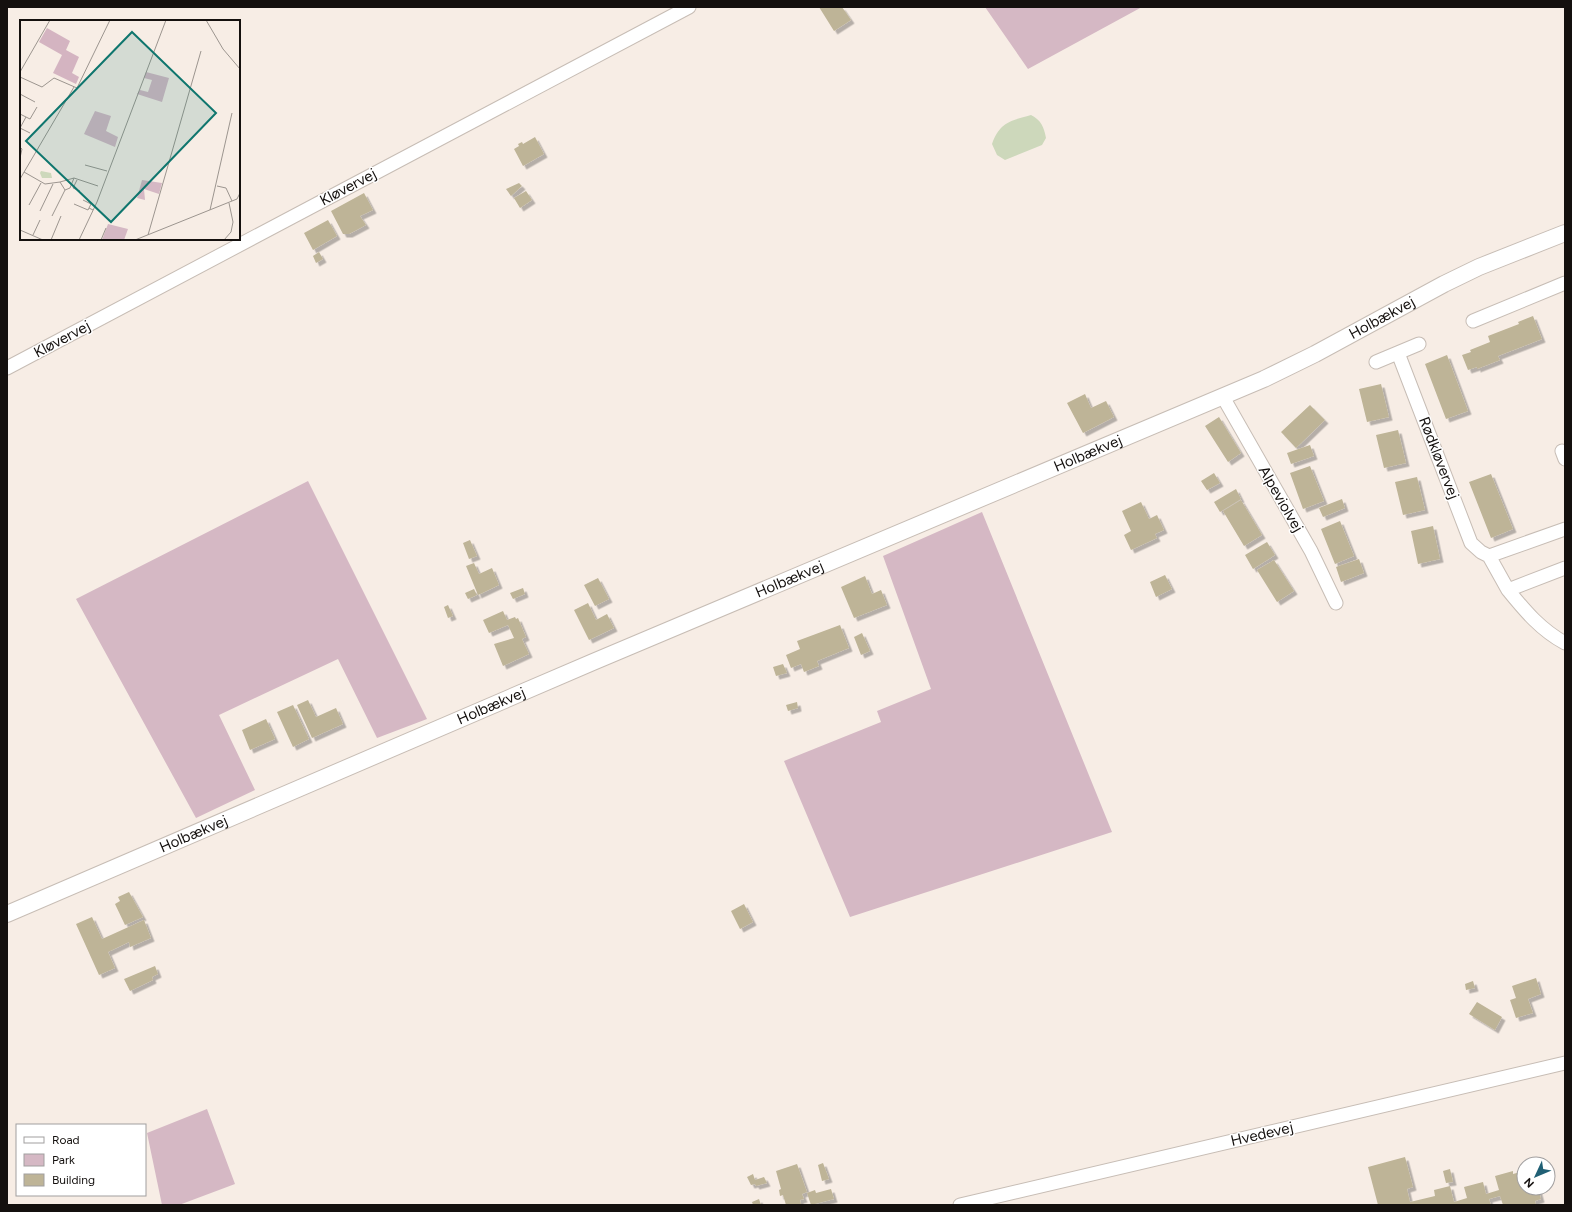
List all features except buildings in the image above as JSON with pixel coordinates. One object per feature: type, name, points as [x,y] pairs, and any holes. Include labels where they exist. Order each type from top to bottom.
[{"type":"street","name":"Kløvervej","points":[[7,368],[689,7]]},
{"type":"street","name":"Holbækvej","points":[[7,914],[608,656],[1223,397],[1315,354],[1444,284],[1479,267],[1565,233]]},
{"type":"street","points":[[1473,321],[1565,283]]},
{"type":"street","points":[[1376,362],[1419,344]]},
{"type":"street","name":"Rødkløvervej","points":[[1398,353],[1471,543],[1481,552],[1489,556]]},
{"type":"street","name":"Alpeviolvej","points":[[1223,397],[1311,551],[1336,603]]},
{"type":"street","points":[[1565,529],[1489,556],[1508,590],[1528,616],[1552,636],[1565,643]]},
{"type":"street","points":[[1508,590],[1565,568]]},
{"type":"street","name":"Hvedevej","points":[[960,1205],[1565,1063]]},
{"type":"green space","points":[[985,7],[1142,7],[1028,69]]},
{"type":"green space","points":[[308,481],[427,719],[377,738],[338,659],[219,715],[255,790],[196,818],[76,599]]},
{"type":"green space","points":[[982,512],[1112,832],[850,917],[784,761],[881,722],[877,711],[931,689],[883,556]]},
{"type":"green space","points":[[207,1109],[235,1184],[179,1205],[162,1205],[147,1133]]},
{"type":"shaded area","points":[[1031,115],[1042,124],[1046,138],[1042,145],[1005,160],[997,155],[992,144],[1002,127],[1012,121]]}]
